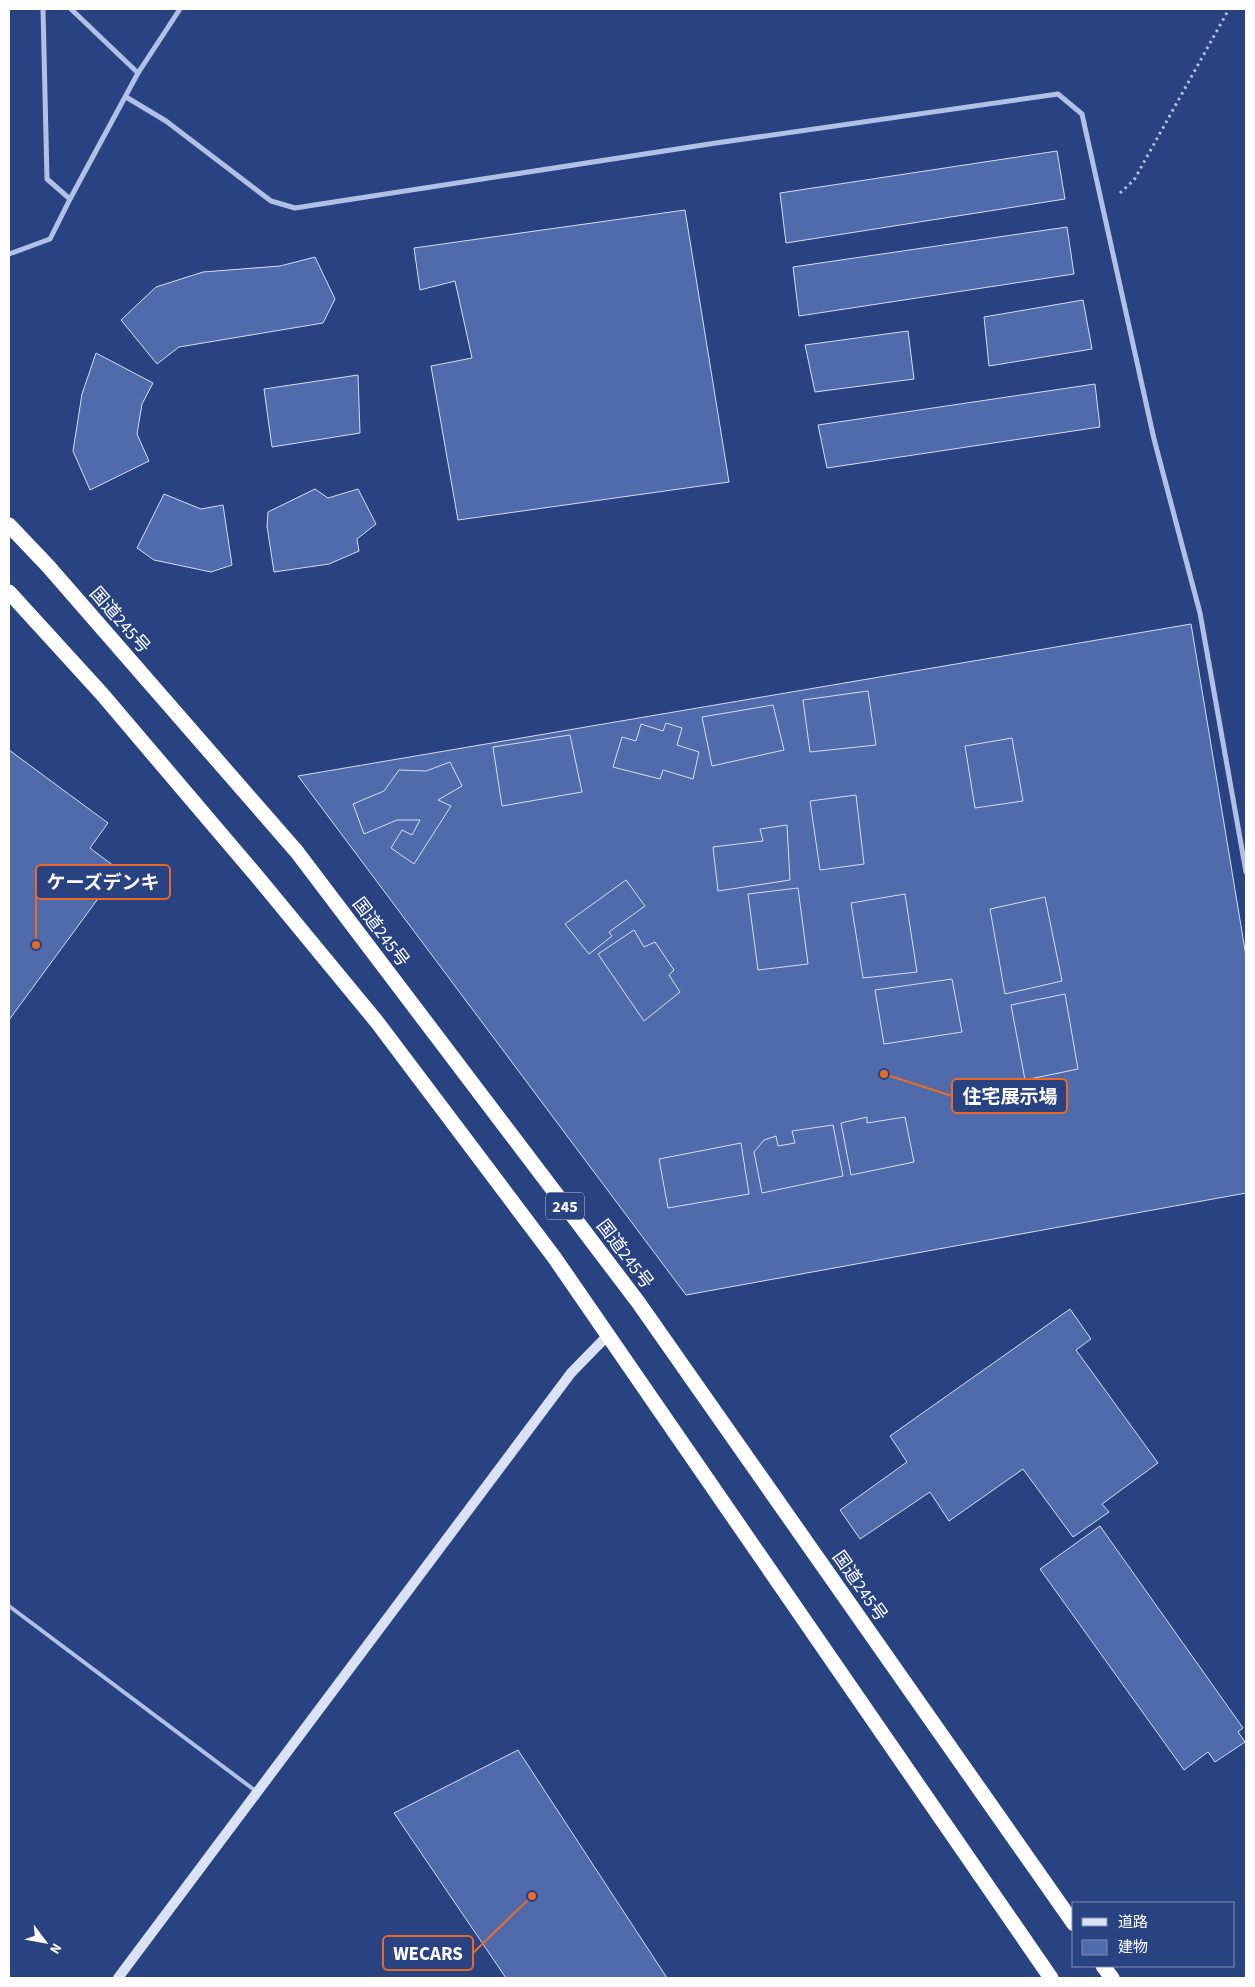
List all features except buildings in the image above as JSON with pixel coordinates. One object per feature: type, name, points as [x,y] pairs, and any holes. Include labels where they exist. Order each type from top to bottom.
[{"type":"highway","name":"国道245号","points":[[9,525],[48,566],[302,860],[638,1302],[1072,1921]]},
{"type":"highway","name":"245","points":[[9,592],[102,694],[260,880],[377,1022],[554,1257],[1051,1978]]},
{"type":"highway","points":[[1104,1967],[1112,1978]]},
{"type":"street","points":[[42,9],[46,179],[70,199]]},
{"type":"street","points":[[71,9],[138,74]]},
{"type":"street","points":[[9,254],[50,239],[138,74],[180,9]]},
{"type":"street","points":[[126,97],[166,121],[271,201],[295,208],[716,143],[1058,94],[1082,114],[1154,439],[1200,614],[1246,872]]},
{"type":"street","points":[[118,1978],[571,1373],[608,1335]]},
{"type":"lane","points":[[9,1606],[257,1792]]},
{"type":"path","points":[[1104,208],[1134,180],[1229,9]]},
{"type":"place","name":"ケーズデンキ","points":[[36,945]]},
{"type":"place","name":"住宅展示場","points":[[884,1074]]},
{"type":"place","name":"WECARS","points":[[532,1896]]}]
